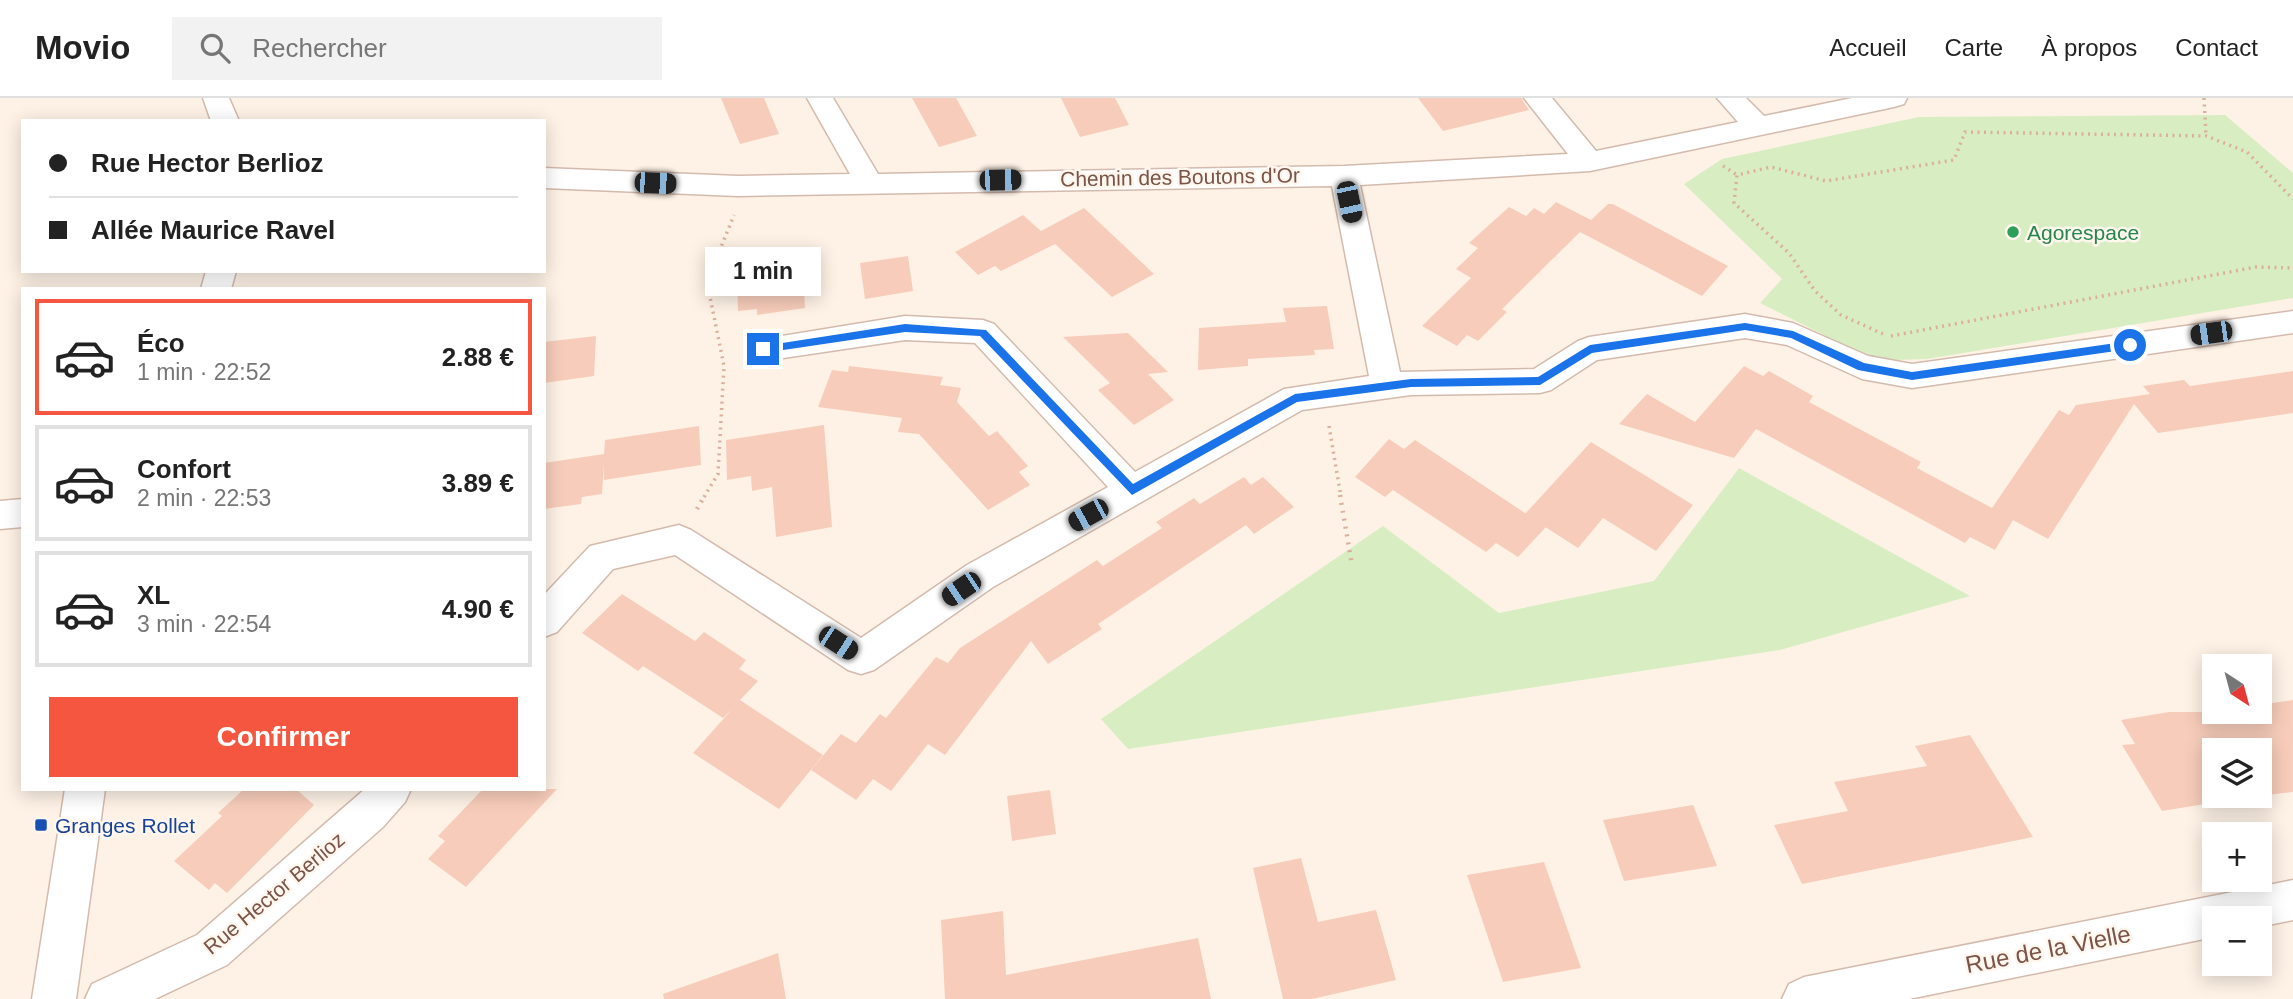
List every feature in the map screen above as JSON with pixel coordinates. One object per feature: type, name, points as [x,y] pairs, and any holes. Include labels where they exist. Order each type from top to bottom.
[{"type":"street","points":[[215,98],[224,119]]},
{"type":"street","points":[[820,98],[868,181]]},
{"type":"street","points":[[1537,98],[1590,162]]},
{"type":"street","points":[[1730,98],[1759,127]]},
{"type":"street","name":"Chemin des Boutons d'Or","points":[[546,178],[746,185],[868,181],[1344,176],[1590,162],[1894,98]]},
{"type":"street","points":[[1344,176],[1387,386]]},
{"type":"street","points":[[546,619],[603,556],[679,540],[861,658],[981,576],[1295,398],[1387,386],[1540,381],[1590,349],[1745,327],[1793,335],[1862,367],[1912,376],[2293,322]]},
{"type":"street","points":[[763,349],[905,328],[983,332],[1132,490]]},
{"type":"street","points":[[0,515],[21,513]]},
{"type":"street","points":[[54,999],[85,791]]},
{"type":"street","name":"Rue Hector Berlioz","points":[[107,999],[212,950],[369,814],[389,791]]},
{"type":"street","name":"Rue de la Vielle","points":[[1804,999],[2293,900]]},
{"type":"path","points":[[2204,98],[2206,136]]},
{"type":"path","points":[[2293,198],[2247,152],[2206,136],[1965,132],[1954,160],[1826,181],[1771,167],[1737,175],[1734,202],[1790,253],[1815,291],[1841,315],[1889,337],[2256,267],[2293,268]]},
{"type":"path","points":[[679,540],[718,474],[724,366],[707,282],[746,185]]},
{"type":"path","points":[[1324,394],[1352,565]]},
{"type":"green space","name":"Agorespace","points":[[2225,115],[2293,173],[2293,298],[1927,359],[1893,360],[1862,354],[1760,303],[1782,279],[1684,184],[1722,159],[1919,117]]},
{"type":"green space","points":[[1739,468],[1970,596],[1780,650],[1128,749],[1101,719],[1383,526],[1499,613],[1654,581]]},
{"type":"building","points":[[721,98],[764,98],[779,134],[740,144]]},
{"type":"building","points":[[912,98],[956,98],[977,136],[939,147]]},
{"type":"building","points":[[1061,98],[1115,98],[1129,125],[1080,137]]},
{"type":"building","points":[[1418,98],[1521,98],[1529,110],[1443,131]]},
{"type":"building","points":[[1556,202],[1591,220],[1608,204],[1613,204],[1728,266],[1702,296],[1580,232],[1502,309],[1507,312],[1478,341],[1467,335],[1457,346],[1422,326],[1471,278],[1456,269],[1478,248],[1469,243],[1509,207],[1526,216],[1534,208],[1544,214]]},
{"type":"building","points":[[1084,208],[1154,274],[1112,297],[1055,244],[1001,271],[995,266],[978,275],[955,252],[1023,215],[1041,231]]},
{"type":"building","points":[[908,256],[913,291],[865,299],[860,263]]},
{"type":"building","points":[[803,271],[805,308],[757,315],[757,309],[738,311],[737,280]]},
{"type":"building","points":[[1327,306],[1334,349],[1314,350],[1315,355],[1248,359],[1248,366],[1198,370],[1199,328],[1286,322],[1283,308]]},
{"type":"building","points":[[1128,333],[1168,372],[1148,374],[1174,400],[1134,425],[1098,390],[1110,383],[1063,337]]},
{"type":"building","points":[[596,336],[594,376],[546,383],[546,342]]},
{"type":"building","points":[[849,366],[943,377],[940,385],[961,388],[957,402],[989,436],[997,431],[1028,466],[1019,472],[1030,485],[988,510],[919,434],[898,432],[902,418],[818,407],[832,370],[848,372]]},
{"type":"building","points":[[1744,366],[1763,376],[1769,371],[1813,396],[1809,402],[1921,462],[1917,468],[1992,508],[2059,410],[2069,415],[2076,405],[2150,394],[2143,386],[2184,380],[2190,386],[2293,371],[2293,413],[2158,433],[2134,404],[2048,539],[2013,520],[1995,550],[1970,537],[1965,543],[1756,429],[1734,458],[1619,424],[1647,394],[1695,422]]},
{"type":"building","points":[[824,425],[832,527],[776,537],[772,487],[752,491],[751,476],[727,480],[726,440]]},
{"type":"building","points":[[699,426],[701,465],[604,480],[604,464],[602,494],[582,497],[581,504],[546,509],[546,463],[604,454],[605,440]]},
{"type":"building","points":[[1389,439],[1404,449],[1415,440],[1546,527],[1518,557],[1496,543],[1486,552],[1393,490],[1385,497],[1355,477]]},
{"type":"building","points":[[1591,442],[1693,505],[1656,551],[1603,518],[1578,548],[1525,514]]},
{"type":"building","points":[[1244,477],[1251,485],[1263,477],[1294,507],[1254,534],[1246,525],[1098,624],[1102,629],[1048,664],[1031,641],[945,755],[928,744],[891,791],[873,779],[856,800],[811,770],[841,734],[856,743],[880,714],[886,718],[936,657],[948,663],[960,648],[1097,560],[1103,566],[1162,528],[1156,522],[1194,498],[1200,504]]},
{"type":"building","points":[[622,594],[695,641],[704,632],[746,660],[739,669],[758,681],[740,700],[823,755],[779,809],[693,753],[733,708],[723,718],[643,666],[638,671],[582,633]]},
{"type":"building","points":[[2293,700],[2293,792],[2272,794],[2272,738],[2202,738],[2202,805],[2162,811],[2122,745],[2135,744],[2121,720],[2169,712],[2202,712],[2202,724],[2272,724],[2272,703]]},
{"type":"building","points":[[1970,735],[2033,837],[1802,884],[1774,825],[1848,811],[1834,782],[1927,766],[1915,746]]},
{"type":"building","points":[[557,789],[466,887],[428,859],[445,841],[438,836],[481,791]]},
{"type":"building","points":[[1050,790],[1056,834],[1012,841],[1007,796]]},
{"type":"building","points":[[242,791],[298,791],[314,805],[227,893],[215,883],[209,890],[174,861],[222,816],[218,813]]},
{"type":"building","points":[[1693,805],[1717,866],[1624,881],[1603,820]]},
{"type":"building","points":[[1301,858],[1318,922],[1376,910],[1396,980],[1312,999],[1283,999],[1253,868]]},
{"type":"building","points":[[1544,862],[1581,968],[1503,982],[1467,875]]},
{"type":"building","points":[[1003,911],[1006,975],[1198,938],[1211,999],[945,999],[941,920]]},
{"type":"building","points":[[778,953],[786,999],[664,999],[663,994]]},
{"type":"place","name":"Agorespace","points":[[2013,232]]},
{"type":"place","name":"Granges Rollet","points":[[41,825]]},
{"type":"route","points":[[763,349],[905,328],[983,332],[1132,490],[1295,398],[1411,383],[1540,381],[1590,349],[1719,330],[1745,327],[1793,335],[1862,367],[1912,376],[2130,345]]}]
